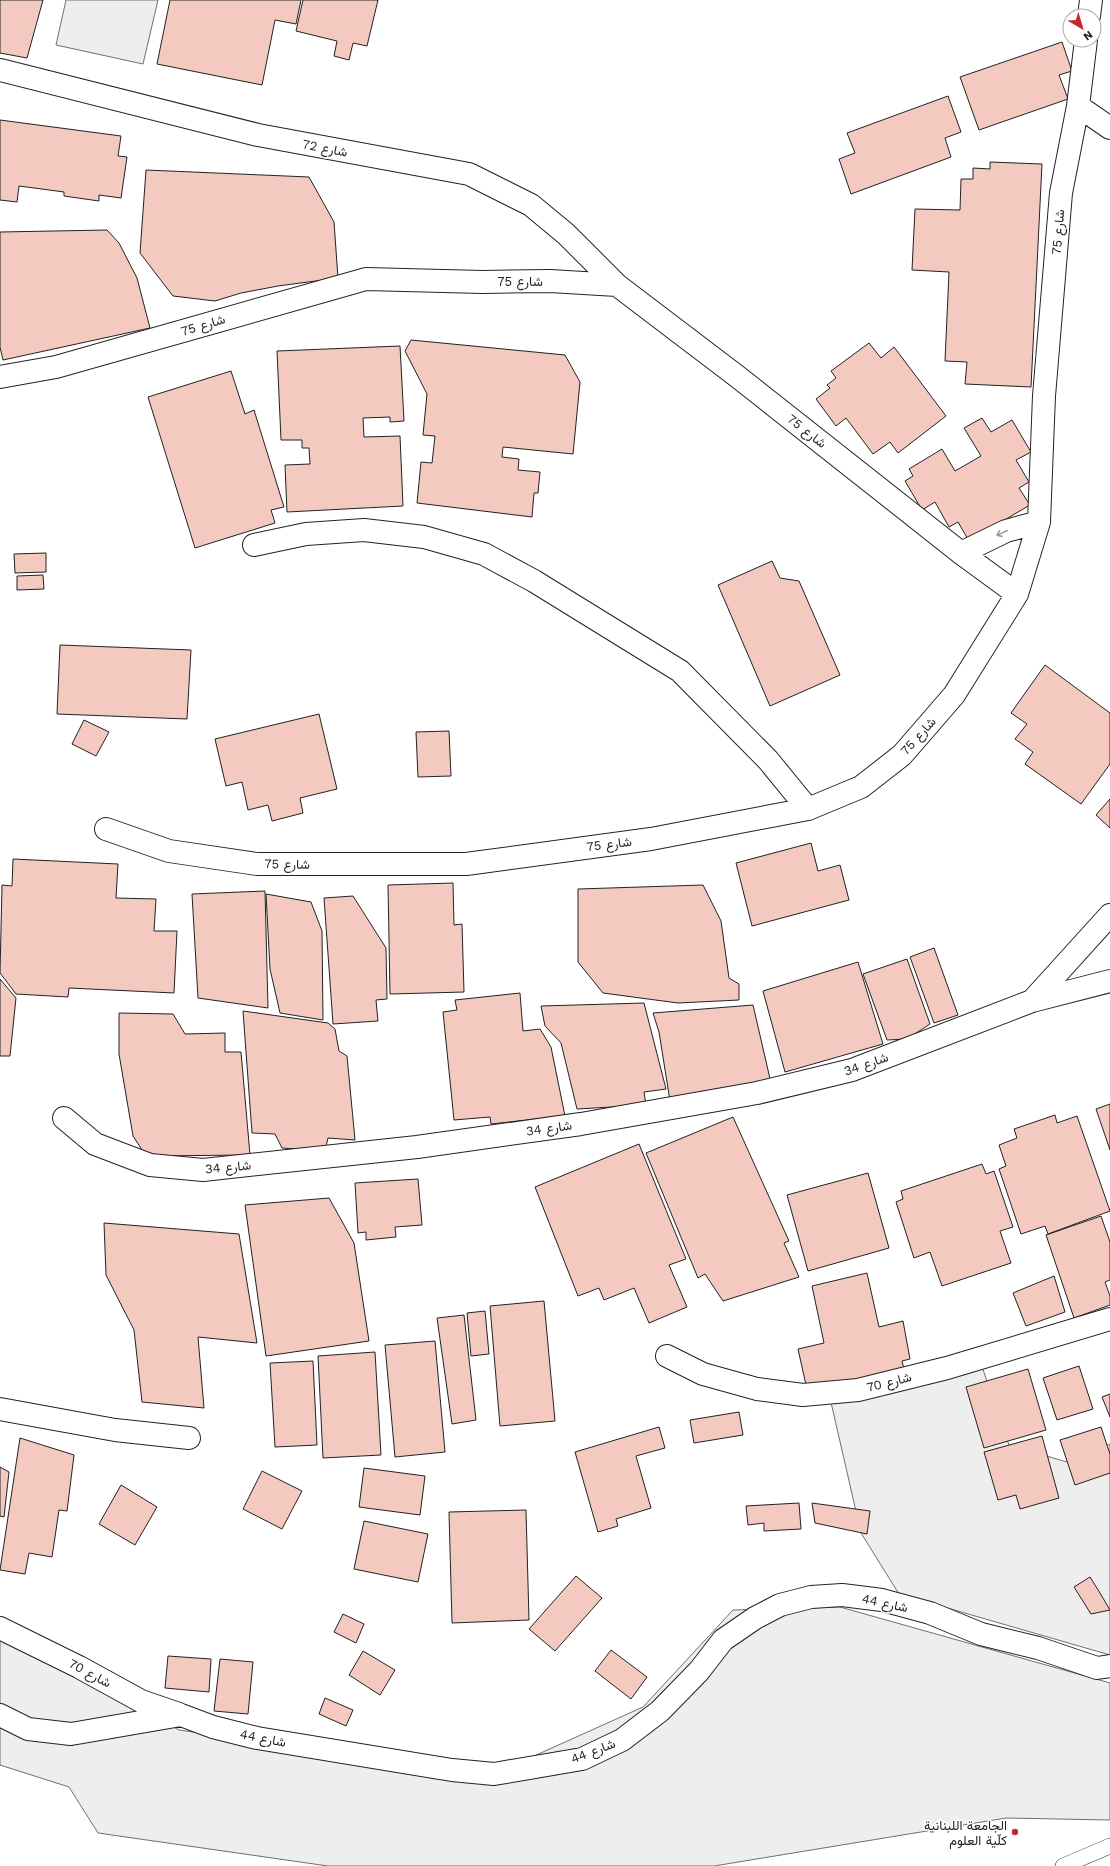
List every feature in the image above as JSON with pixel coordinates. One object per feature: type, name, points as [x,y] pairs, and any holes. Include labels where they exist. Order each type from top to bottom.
[{"type":"street","name":"شارع 75","points":[[106,829],[169,852],[257,864],[466,864],[651,839],[808,809],[861,787],[902,755],[954,694],[1016,594],[1039,522],[1044,396],[1061,193],[1078,106],[1085,48]]},
{"type":"street","name":"شارع 72","points":[[0,70],[68,86],[258,136],[469,174],[531,205],[566,234],[617,285]]},
{"type":"street","points":[[1078,106],[1110,128]]},
{"type":"street","name":"شارع 75","points":[[0,377],[56,367],[366,278],[482,282],[550,281],[617,285],[738,377],[962,554],[1016,594]]},
{"type":"street","points":[[962,554],[1006,531],[1039,522]]},
{"type":"street","points":[[254,545],[306,534],[364,530],[424,537],[484,554],[534,581],[680,670],[768,760],[808,809]]},
{"type":"street","name":"شارع 34","points":[[1032,1001],[1110,915]]},
{"type":"street","name":"شارع 34","points":[[64,1118],[95,1144],[150,1165],[203,1170],[417,1147],[581,1124],[764,1091],[852,1070],[1032,1001],[1110,981]]},
{"type":"street","name":"شارع 70","points":[[667,1356],[703,1374],[757,1389],[803,1395],[858,1390],[947,1368],[1110,1319]]},
{"type":"street","points":[[0,1409],[115,1430],[188,1438]]},
{"type":"street","name":"شارع 44","points":[[181,1715],[213,1727],[257,1738],[452,1770],[494,1774],[582,1759],[622,1740],[660,1711],[698,1670],[723,1640],[755,1618],[780,1605],[811,1597],[842,1595],[882,1600],[930,1613],[981,1634],[1038,1648],[1097,1668],[1110,1666]]},
{"type":"street","name":"شارع 70","points":[[0,1628],[79,1667],[141,1701],[181,1715]]},
{"type":"street","points":[[0,1715],[28,1729],[72,1734],[181,1715]]},
{"type":"lane","points":[[1063,1866],[1110,1846]]},
{"type":"shaded area","points":[[66,0],[158,0],[143,64],[56,45]]},
{"type":"shaded area","points":[[979,1358],[1009,1445],[1067,1462],[1110,1444],[1110,1655],[899,1594],[861,1533],[830,1398]]},
{"type":"shaded area","points":[[840,1607],[1110,1683],[1110,1820],[1006,1818],[714,1866],[328,1866],[98,1833],[69,1787],[0,1765],[0,1632],[179,1730],[494,1774],[643,1707],[733,1610]]},
{"type":"building","points":[[0,0],[43,0],[27,58],[0,53]]},
{"type":"building","points":[[170,0],[301,0],[296,24],[275,20],[262,85],[157,64]]},
{"type":"building","points":[[303,0],[378,0],[367,46],[353,43],[349,60],[334,56],[337,41],[296,31]]},
{"type":"building","points":[[1062,42],[1062,48],[1064,48],[1072,71],[1059,75],[1068,99],[979,130],[960,77]]},
{"type":"building","points":[[948,96],[961,132],[945,138],[951,157],[851,194],[839,159],[855,153],[847,133]]},
{"type":"building","points":[[0,120],[121,136],[118,156],[127,157],[121,198],[99,195],[99,201],[64,196],[64,192],[19,186],[17,202],[0,200]]},
{"type":"building","points":[[990,162],[1042,164],[1031,387],[965,384],[967,362],[945,361],[949,272],[912,270],[915,209],[960,210],[961,179],[973,179],[973,168],[990,169]]},
{"type":"building","points":[[146,170],[309,177],[334,222],[338,278],[278,286],[241,293],[215,301],[173,296],[140,253]]},
{"type":"building","points":[[107,230],[119,243],[137,278],[150,328],[3,360],[0,347],[0,232]]},
{"type":"building","points":[[411,340],[565,355],[580,382],[573,454],[503,447],[502,457],[519,459],[518,470],[540,472],[538,493],[534,493],[532,517],[417,503],[421,462],[432,463],[435,436],[423,435],[427,394],[405,351]]},
{"type":"building","points":[[869,343],[881,358],[894,347],[946,416],[898,453],[890,442],[873,454],[846,418],[836,426],[816,399],[830,388],[827,385],[836,378],[831,371]]},
{"type":"building","points":[[400,346],[404,421],[390,422],[390,417],[363,418],[364,437],[400,436],[403,506],[287,512],[285,465],[310,464],[309,448],[302,448],[302,440],[281,440],[277,351]]},
{"type":"building","points":[[231,371],[245,414],[254,410],[284,507],[271,510],[275,523],[195,548],[148,397]]},
{"type":"building","points":[[982,418],[991,432],[1012,420],[1031,452],[1016,460],[1029,482],[1019,488],[1030,505],[969,541],[958,522],[949,527],[935,502],[922,510],[905,481],[913,476],[909,469],[942,449],[955,471],[981,456],[964,428]]},
{"type":"building","points":[[46,553],[46,572],[15,573],[14,554]]},
{"type":"building","points":[[772,561],[780,578],[799,581],[840,675],[770,706],[718,585]]},
{"type":"building","points":[[43,575],[44,589],[17,590],[17,576]]},
{"type":"building","points":[[60,645],[191,650],[187,719],[57,714]]},
{"type":"building","points":[[1045,665],[1110,713],[1110,764],[1081,804],[1025,764],[1033,752],[1015,739],[1027,724],[1011,713]]},
{"type":"building","points":[[319,714],[337,789],[300,798],[303,813],[272,821],[268,805],[248,810],[242,782],[226,786],[215,739]]},
{"type":"building","points":[[84,720],[109,732],[96,756],[72,744]]},
{"type":"building","points":[[449,731],[451,776],[418,777],[416,732]]},
{"type":"building","points":[[1110,799],[1110,828],[1096,815]]},
{"type":"building","points":[[811,843],[818,871],[840,865],[849,900],[752,926],[736,863]]},
{"type":"building","points":[[13,859],[118,864],[116,898],[156,899],[154,931],[177,931],[174,993],[69,988],[68,997],[16,994],[0,973],[2,885],[12,886]]},
{"type":"building","points":[[453,883],[454,925],[462,924],[464,992],[390,994],[388,885]]},
{"type":"building","points":[[703,885],[721,921],[729,978],[739,984],[739,1000],[678,1003],[603,993],[578,962],[578,889]]},
{"type":"building","points":[[265,891],[268,1008],[198,998],[192,894]]},
{"type":"building","points":[[266,894],[311,902],[322,931],[323,1020],[280,1013],[270,969]]},
{"type":"building","points":[[353,896],[386,948],[387,999],[376,1000],[378,1021],[333,1024],[324,898]]},
{"type":"building","points":[[934,948],[958,1015],[934,1023],[910,957]]},
{"type":"building","points":[[907,959],[930,1024],[907,1039],[887,1040],[863,974]]},
{"type":"building","points":[[858,962],[883,1044],[785,1072],[763,991]]},
{"type":"building","points":[[0,979],[16,998],[10,1056],[0,1056]]},
{"type":"building","points":[[520,993],[523,1031],[540,1029],[551,1047],[565,1116],[491,1124],[490,1117],[454,1120],[443,1012],[457,1010],[455,1000]]},
{"type":"building","points":[[644,1003],[666,1089],[644,1092],[646,1105],[577,1109],[561,1043],[545,1026],[541,1006]]},
{"type":"building","points":[[753,1005],[771,1083],[670,1101],[659,1032],[653,1013]]},
{"type":"building","points":[[243,1011],[328,1023],[335,1029],[339,1051],[347,1056],[355,1140],[328,1138],[325,1151],[282,1148],[275,1134],[252,1133]]},
{"type":"building","points":[[119,1013],[173,1014],[185,1034],[225,1033],[225,1052],[241,1052],[250,1155],[146,1156],[133,1136],[119,1054]]},
{"type":"building","points":[[1110,1104],[1110,1150],[1096,1109]]},
{"type":"building","points":[[1055,1115],[1057,1123],[1077,1116],[1110,1211],[1048,1234],[1045,1226],[1021,1234],[999,1169],[1006,1166],[999,1145],[1017,1138],[1014,1129]]},
{"type":"building","points":[[733,1117],[789,1241],[784,1243],[799,1277],[723,1301],[705,1274],[698,1278],[646,1153]]},
{"type":"building","points":[[639,1144],[686,1259],[669,1265],[687,1307],[649,1323],[634,1288],[604,1300],[599,1288],[578,1296],[535,1187]]},
{"type":"building","points":[[982,1164],[986,1174],[994,1171],[1013,1227],[1000,1231],[1011,1263],[942,1286],[930,1252],[914,1258],[896,1202],[903,1199],[901,1191]]},
{"type":"building","points":[[868,1173],[889,1248],[808,1271],[787,1195]]},
{"type":"building","points":[[418,1179],[422,1225],[395,1227],[396,1237],[366,1240],[366,1232],[358,1233],[355,1183]]},
{"type":"building","points":[[329,1198],[354,1243],[369,1341],[266,1356],[245,1205]]},
{"type":"building","points":[[1101,1216],[1110,1242],[1110,1280],[1105,1282],[1110,1296],[1110,1305],[1074,1318],[1046,1235]]},
{"type":"building","points":[[104,1223],[239,1234],[257,1343],[198,1337],[204,1408],[142,1402],[134,1330],[106,1275]]},
{"type":"building","points":[[867,1273],[879,1327],[903,1321],[910,1359],[902,1361],[904,1369],[815,1389],[814,1383],[806,1385],[798,1349],[824,1343],[812,1286]]},
{"type":"building","points":[[1054,1276],[1065,1312],[1026,1326],[1013,1293]]},
{"type":"building","points":[[544,1301],[555,1421],[500,1426],[490,1306]]},
{"type":"building","points":[[485,1311],[489,1354],[471,1356],[467,1313]]},
{"type":"building","points":[[464,1315],[476,1420],[452,1424],[437,1318]]},
{"type":"building","points":[[435,1341],[445,1452],[395,1457],[385,1345]]},
{"type":"building","points":[[375,1352],[381,1455],[323,1458],[318,1356]]},
{"type":"building","points":[[313,1361],[317,1445],[275,1447],[270,1363]]},
{"type":"building","points":[[1079,1366],[1093,1409],[1057,1420],[1043,1378]]},
{"type":"building","points":[[1028,1369],[1046,1430],[984,1448],[966,1387]]},
{"type":"building","points":[[1110,1394],[1110,1417],[1102,1397]]},
{"type":"building","points":[[739,1412],[743,1435],[694,1443],[690,1420]]},
{"type":"building","points":[[659,1427],[665,1448],[636,1456],[651,1508],[616,1519],[618,1526],[598,1532],[575,1452]]},
{"type":"building","points":[[1101,1427],[1110,1454],[1110,1473],[1075,1485],[1060,1440]]},
{"type":"building","points":[[1042,1436],[1059,1498],[1020,1509],[1016,1495],[998,1500],[984,1452]]},
{"type":"building","points":[[20,1438],[74,1455],[67,1511],[59,1510],[52,1557],[29,1553],[25,1574],[0,1570]]},
{"type":"building","points":[[0,1467],[9,1472],[4,1517],[0,1516]]},
{"type":"building","points":[[364,1468],[425,1476],[420,1515],[359,1507]]},
{"type":"building","points":[[262,1471],[302,1491],[282,1529],[243,1509]]},
{"type":"building","points":[[121,1485],[157,1507],[135,1545],[99,1524]]},
{"type":"building","points":[[799,1503],[801,1529],[764,1531],[764,1523],[748,1525],[746,1506]]},
{"type":"building","points":[[812,1503],[870,1511],[867,1534],[815,1523]]},
{"type":"building","points":[[526,1510],[529,1620],[452,1623],[449,1512]]},
{"type":"building","points":[[364,1521],[428,1534],[418,1582],[354,1569]]},
{"type":"building","points":[[576,1576],[602,1598],[555,1651],[529,1629]]},
{"type":"building","points":[[1090,1577],[1110,1610],[1091,1614],[1074,1587]]},
{"type":"building","points":[[343,1614],[364,1624],[356,1643],[334,1632]]},
{"type":"building","points":[[611,1650],[647,1677],[631,1699],[595,1671]]},
{"type":"building","points":[[363,1651],[395,1670],[380,1695],[349,1675]]},
{"type":"building","points":[[168,1656],[211,1659],[209,1692],[165,1688]]},
{"type":"building","points":[[220,1659],[253,1662],[248,1714],[214,1711]]},
{"type":"building","points":[[325,1698],[353,1710],[346,1726],[319,1714]]},
{"type":"place","name":"الجامعة اللبنانية كلّية العلوم","points":[[1015,1832]]}]
